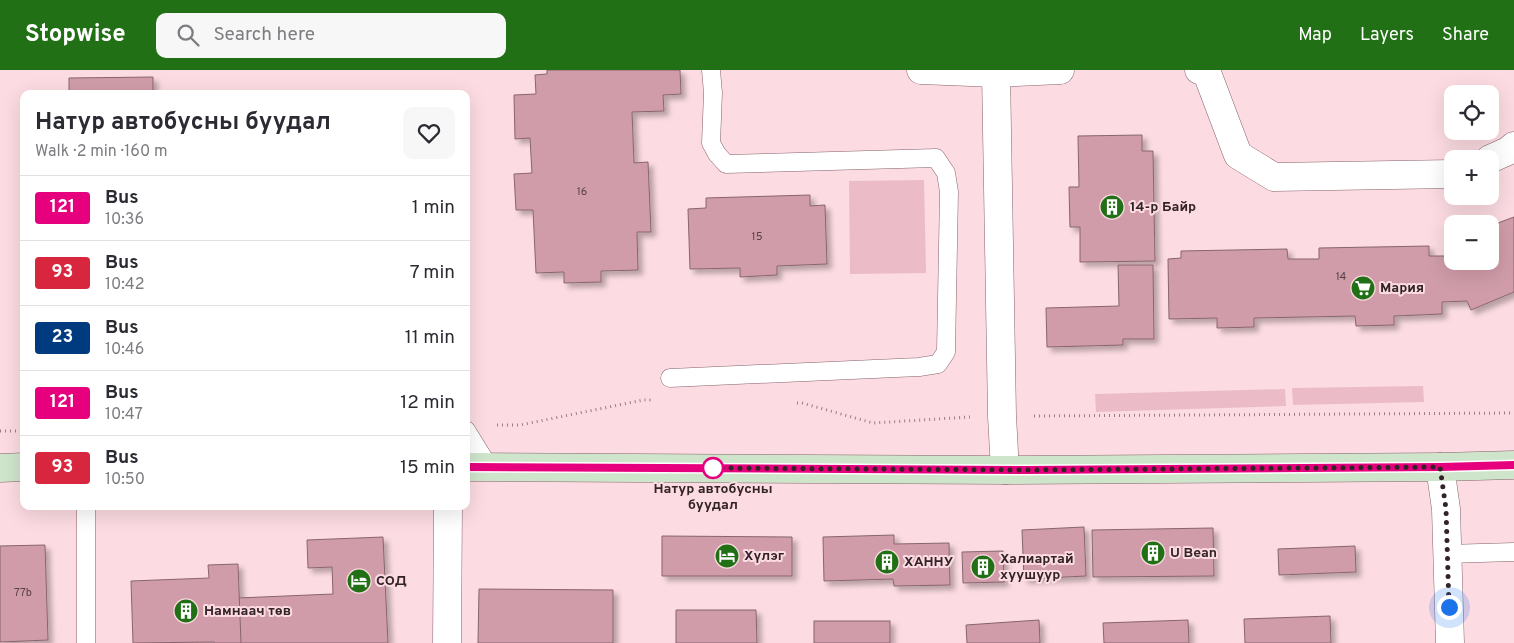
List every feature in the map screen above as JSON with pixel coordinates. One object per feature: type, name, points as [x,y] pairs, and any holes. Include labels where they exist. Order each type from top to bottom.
[{"type":"main road","points":[[478,467],[1004,470],[1514,465]]},
{"type":"main road","points":[[0,468],[20,467]]},
{"type":"street","points":[[921,70],[996,72],[1060,70]]},
{"type":"street","points":[[1199,70],[1207,73],[1238,155],[1274,177],[1444,174]]},
{"type":"street","points":[[996,72],[1004,470]]},
{"type":"street","points":[[1499,155],[1514,146]]},
{"type":"street","points":[[1440,467],[1446,509],[1450,643]]},
{"type":"street","points":[[447,643],[448,510]]},
{"type":"lane","points":[[670,378],[919,366],[938,364],[946,352],[949,192],[946,173],[936,158],[726,164],[711,144],[713,93],[711,70]]},
{"type":"lane","points":[[470,442],[478,467]]},
{"type":"lane","points":[[86,510],[86,643]]},
{"type":"lane","points":[[1447,554],[1514,552]]},
{"type":"path","points":[[0,430],[20,431]]},
{"type":"shaded area","points":[[924,180],[926,273],[850,274],[849,181]]},
{"type":"shaded area","points":[[1423,386],[1424,402],[1293,405],[1292,388]]},
{"type":"shaded area","points":[[1285,389],[1286,406],[1096,412],[1095,394]]},
{"type":"building","points":[[547,70],[680,70],[681,94],[663,95],[664,111],[632,112],[634,163],[648,162],[651,232],[637,232],[638,270],[601,271],[601,282],[564,283],[564,272],[536,273],[533,210],[516,210],[514,174],[532,173],[530,138],[515,139],[514,95],[536,94],[535,75],[547,74]]},
{"type":"building","points":[[153,77],[153,90],[69,90],[69,78]]},
{"type":"building","name":"14-р Байр","points":[[1142,135],[1142,151],[1153,151],[1155,261],[1080,262],[1080,227],[1070,227],[1069,187],[1079,187],[1078,136]]},
{"type":"building","points":[[810,195],[810,206],[825,205],[827,264],[777,266],[777,275],[740,277],[740,268],[690,269],[688,209],[706,208],[706,198]]},
{"type":"building","points":[[1514,217],[1514,292],[1471,310],[1467,301],[1442,302],[1442,314],[1394,316],[1394,325],[1356,326],[1355,316],[1254,318],[1254,327],[1217,328],[1217,318],[1169,319],[1168,259],[1181,258],[1181,251],[1287,249],[1288,259],[1319,259],[1319,248],[1429,246],[1429,256],[1444,256],[1444,270],[1499,270],[1499,223]]},
{"type":"building","points":[[1118,265],[1153,265],[1154,339],[1123,339],[1123,345],[1047,347],[1046,308],[1119,306]]},
{"type":"building","points":[[1084,527],[1086,576],[1024,579],[1022,530]]},
{"type":"building","name":"U Bean","points":[[1213,528],[1214,576],[1093,577],[1092,530]]},
{"type":"building","name":"ХАННУ","points":[[894,535],[894,544],[949,543],[950,585],[894,586],[893,579],[824,581],[823,537]]},
{"type":"building","name":"Хүлэг","points":[[662,536],[792,537],[792,576],[662,576]]},
{"type":"building","name":"СОД","points":[[383,537],[388,643],[239,643],[238,598],[333,594],[332,567],[308,568],[307,540]]},
{"type":"building","points":[[45,545],[48,640],[0,642],[0,546]]},
{"type":"building","points":[[1355,546],[1356,572],[1279,575],[1278,549]]},
{"type":"building","name":"Халиартай хуушуур","points":[[1003,551],[1004,582],[963,583],[962,552]]},
{"type":"building","name":"Намнаач төв","points":[[238,564],[241,643],[133,643],[131,581],[209,578],[208,565]]},
{"type":"building","points":[[479,589],[613,590],[613,643],[478,643]]},
{"type":"building","points":[[676,610],[756,610],[757,643],[676,643]]},
{"type":"building","points":[[1330,616],[1331,643],[1245,643],[1244,619]]},
{"type":"building","points":[[1039,620],[1040,643],[967,643],[966,625]]},
{"type":"building","points":[[1188,620],[1189,643],[1104,643],[1103,623]]},
{"type":"building","points":[[814,621],[890,621],[890,643],[814,643]]},
{"type":"bus line","name":"121","points":[[470,467],[1024,470],[1514,465]]},
{"type":"place","name":"14-р Байр","points":[[1112,207]]},
{"type":"place","name":"Мария","points":[[1363,288]]},
{"type":"place","name":"Натур автобусны буудал","points":[[713,468]]},
{"type":"place","name":"U Bean","points":[[1153,553]]},
{"type":"place","name":"Хүлэг","points":[[727,556]]},
{"type":"place","name":"ХАННУ","points":[[887,562]]},
{"type":"place","name":"Халиартай хуушуур","points":[[983,567]]},
{"type":"place","name":"СОД","points":[[359,581]]},
{"type":"place","name":"Намнаач төв","points":[[186,611]]},
{"type":"route","points":[[713,468],[1024,470],[1440,467],[1446,509],[1449,607]]}]
